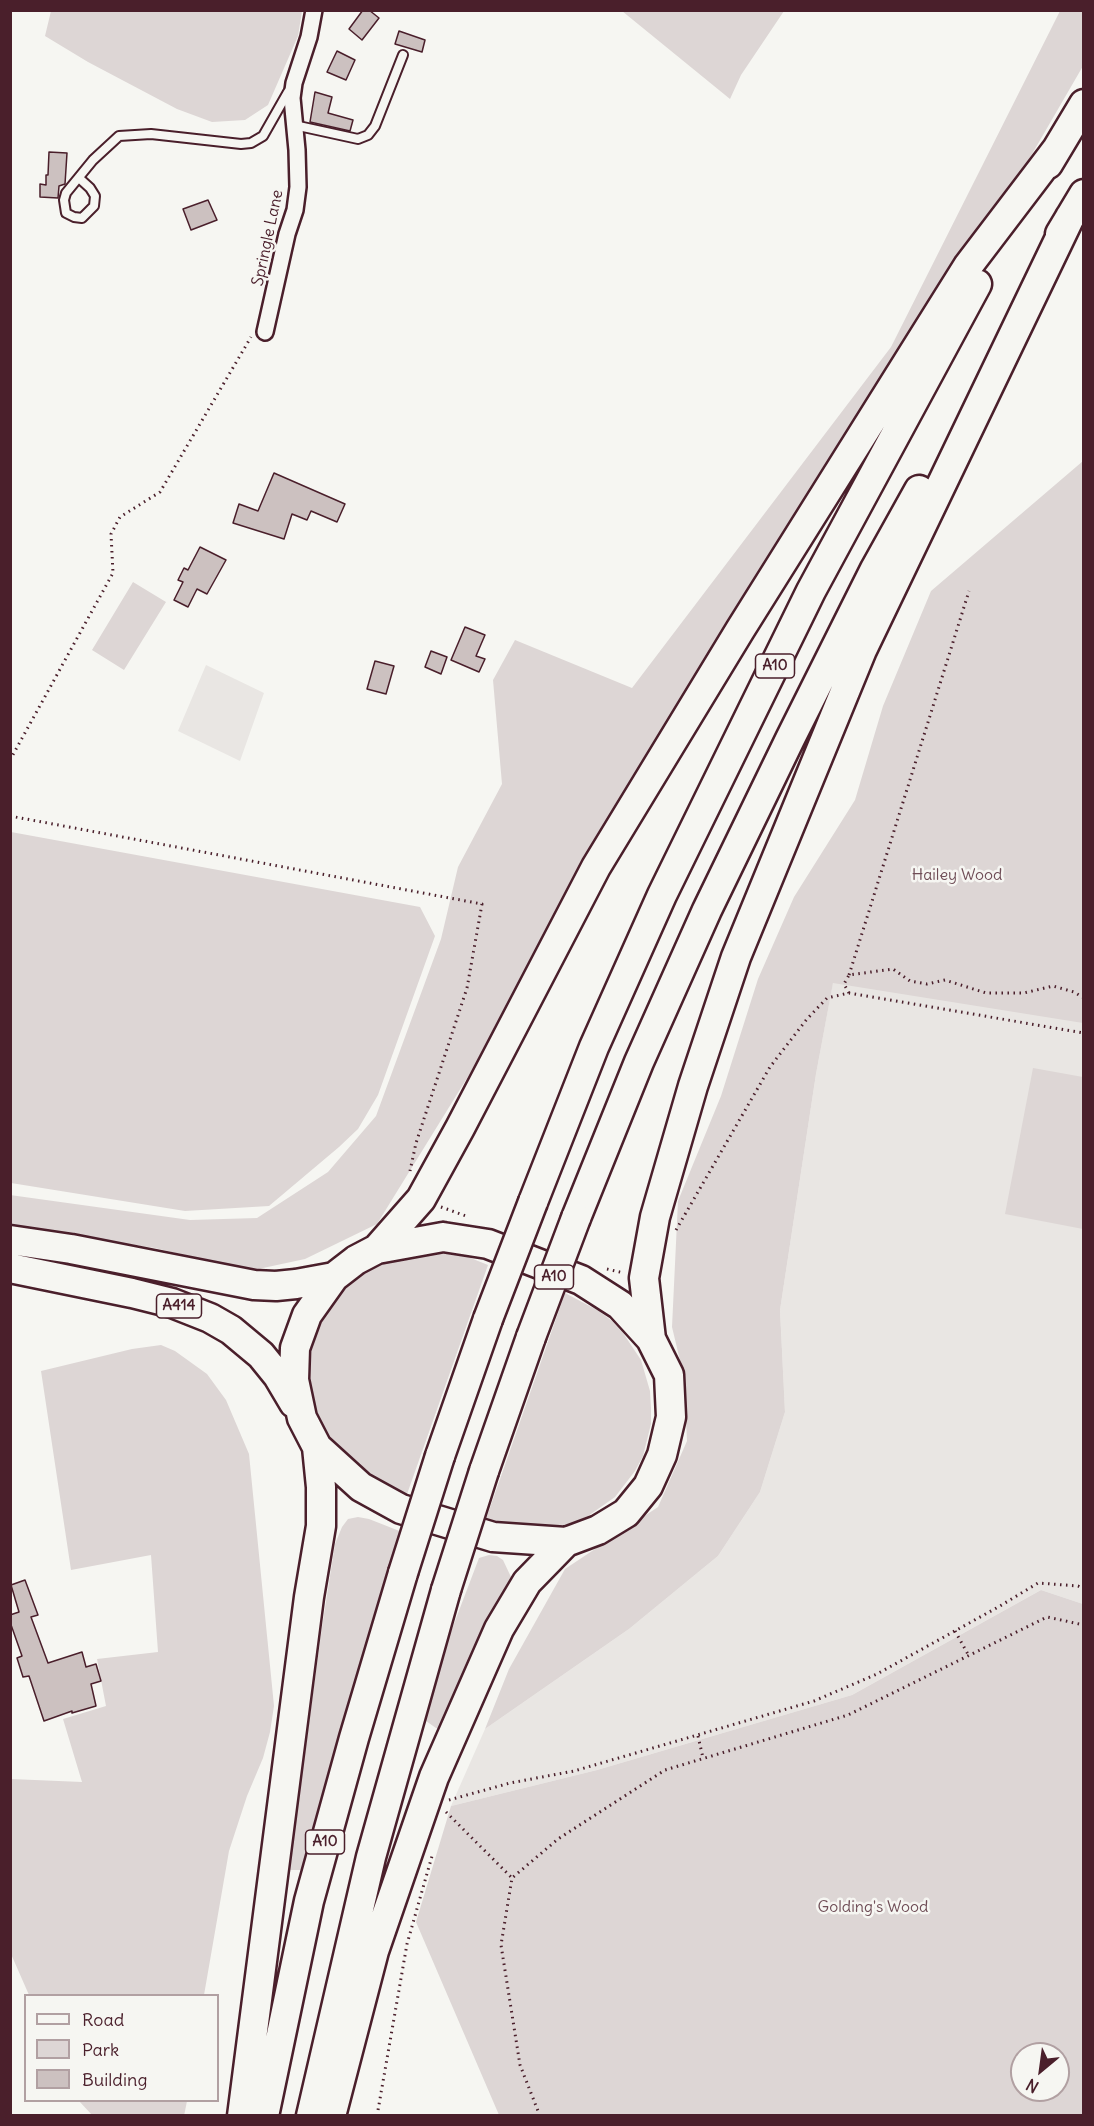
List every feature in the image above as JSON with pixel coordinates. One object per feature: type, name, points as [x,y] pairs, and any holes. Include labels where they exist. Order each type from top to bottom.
[{"type":"highway","name":"A10","points":[[264,2115],[309,1901],[403,1573],[440,1456],[488,1319],[594,1047],[662,895],[811,591],[978,283],[1083,104]]},
{"type":"highway","points":[[377,1249],[421,1199],[596,867],[740,630],[968,266],[1057,149]]},
{"type":"highway","name":"A10","points":[[311,2115],[371,1857],[446,1590],[484,1471],[576,1218],[653,1030],[707,910],[790,739],[875,569],[1077,206]]},
{"type":"highway","points":[[651,1339],[644,1278],[656,1217],[693,1086],[736,957],[862,650],[1077,206]]},
{"type":"highway","points":[[242,2115],[309,1597],[321,1526],[321,1487],[316,1447],[303,1418],[294,1380],[295,1348],[307,1315],[334,1277],[356,1260],[377,1249],[443,1237],[488,1244],[580,1280],[620,1305],[651,1339],[669,1375],[671,1418],[662,1455],[648,1486],[626,1513],[598,1530],[566,1542],[493,1537],[401,1509],[361,1487],[316,1447]]},
{"type":"highway","name":"A414","points":[[10,1240],[254,1285],[286,1285],[334,1277]]},
{"type":"highway","name":"A414","points":[[10,1268],[172,1303],[210,1318],[239,1336],[261,1355],[278,1376],[303,1418]]},
{"type":"highway","points":[[332,2115],[374,1950],[434,1778],[499,1629],[527,1582],[566,1542]]},
{"type":"street","name":"Springle Lane","points":[[259,332],[295,210],[298,187],[292,98],[294,83],[315,10]]},
{"type":"lane","points":[[294,125],[358,139],[368,135],[375,126],[403,55]]},
{"type":"lane","points":[[79,178],[95,196],[94,206],[82,218],[66,213],[64,200],[66,193],[93,159],[119,135],[151,134],[241,144],[258,140],[267,130],[294,83]]},
{"type":"path","points":[[10,760],[113,573],[111,534],[120,517],[160,492],[259,332]]},
{"type":"path","points":[[849,993],[844,984],[849,975],[969,591]]},
{"type":"path","points":[[10,816],[482,904],[466,988],[416,1143],[410,1173]]},
{"type":"path","points":[[849,975],[893,969],[910,981],[927,984],[945,980],[986,993],[1024,993],[1053,986],[1074,992],[1083,998]]},
{"type":"path","points":[[676,1232],[770,1067],[807,1019],[827,998],[849,993],[1083,1033]]},
{"type":"path","points":[[446,1801],[510,1783],[574,1771],[814,1701],[878,1674],[1038,1583],[1078,1586],[1083,1589]]},
{"type":"path","points":[[540,2115],[520,2065],[501,1945],[512,1878],[558,1839],[665,1770],[848,1715],[1047,1617],[1083,1625]]},
{"type":"path","points":[[955,1631],[969,1656]]},
{"type":"path","points":[[698,1736],[703,1758]]},
{"type":"path","points":[[443,1814],[444,1810],[512,1878]]},
{"type":"path","points":[[377,2115],[407,1944],[432,1855]]},
{"type":"shaded area","points":[[206,665],[264,693],[240,761],[178,731]]},
{"type":"shaded area","points":[[833,982],[1083,1022],[1083,1604],[1041,1590],[852,1695],[597,1770],[451,1806],[485,1729],[629,1629],[718,1556],[760,1492],[785,1412],[780,1310],[816,1074]]},
{"type":"green space","points":[[51,10],[302,11],[298,36],[268,105],[245,120],[212,122],[177,109],[88,62],[45,36]]},
{"type":"green space","points":[[622,11],[784,11],[741,75],[730,99]]},
{"type":"green space","points":[[1060,11],[1083,11],[1083,66],[1021,173],[597,837],[472,1070],[377,1224],[305,1259],[249,1271],[155,1248],[11,1227],[10,1195],[190,1220],[257,1218],[328,1172],[376,1116],[441,939],[458,867],[502,784],[493,680],[515,640],[632,688],[891,347]]},
{"type":"green space","name":"Hailey Wood","points":[[1083,461],[1083,1023],[833,983],[816,1074],[780,1310],[785,1412],[760,1492],[718,1556],[629,1629],[485,1729],[509,1669],[565,1569],[658,1507],[687,1441],[684,1377],[672,1327],[678,1201],[721,1096],[758,979],[794,897],[855,800],[883,706],[931,591]]},
{"type":"green space","points":[[133,582],[166,602],[124,670],[92,650]]},
{"type":"green space","points":[[11,832],[420,907],[435,936],[378,1095],[358,1129],[269,1206],[185,1211],[11,1183]]},
{"type":"green space","points":[[1033,1068],[1083,1077],[1083,1229],[1005,1214]]},
{"type":"green space","points":[[429,1251],[463,1255],[488,1265],[406,1497],[340,1460],[308,1401],[308,1351],[319,1318],[350,1279],[379,1261]]},
{"type":"green space","points":[[565,1293],[599,1311],[612,1321],[641,1360],[650,1391],[651,1408],[651,1424],[643,1456],[635,1471],[615,1497],[588,1516],[573,1523],[540,1530],[485,1522]]},
{"type":"green space","points":[[161,1345],[175,1351],[207,1374],[226,1400],[249,1454],[274,1706],[270,1732],[263,1758],[247,1796],[229,1851],[204,1994],[29,1994],[11,1954],[11,1779],[82,1782],[63,1719],[106,1706],[97,1659],[158,1652],[151,1555],[71,1570],[41,1371],[132,1349]]},
{"type":"green space","points":[[358,1517],[402,1532],[345,1715],[303,1870],[289,1870],[335,1544],[348,1519]]},
{"type":"green space","points":[[489,1555],[503,1560],[512,1583],[441,1729],[436,1728],[426,1721],[424,1716],[449,1637],[479,1558]]},
{"type":"green space","name":"Golding's Wood","points":[[1041,1590],[1083,1604],[1083,2115],[499,2115],[416,1922],[451,1806],[597,1770],[852,1695]]},
{"type":"green space","points":[[80,2102],[187,2102],[184,2116],[92,2115]]},
{"type":"building","points":[[363,10],[369,10],[379,18],[362,40],[349,29]]},
{"type":"building","points":[[399,31],[425,40],[422,52],[395,44]]},
{"type":"building","points":[[337,51],[355,60],[346,80],[327,72]]},
{"type":"building","points":[[315,92],[332,97],[328,113],[353,120],[350,131],[310,122]]},
{"type":"building","points":[[49,152],[67,153],[65,184],[59,186],[58,198],[40,197],[40,184],[46,185],[46,175],[48,175]]},
{"type":"building","points":[[208,200],[217,220],[191,230],[183,209]]},
{"type":"building","points":[[274,473],[345,504],[337,522],[311,511],[307,520],[292,514],[284,539],[233,523],[239,504],[258,511]]},
{"type":"building","points":[[200,547],[226,560],[207,594],[197,589],[188,607],[174,600],[183,582],[178,580],[184,568],[188,570]]},
{"type":"building","points":[[465,627],[485,635],[476,656],[485,659],[479,672],[451,660]]},
{"type":"building","points":[[431,651],[447,657],[441,674],[425,667]]},
{"type":"building","points":[[375,661],[394,666],[386,694],[367,689]]},
{"type":"building","points":[[25,1580],[38,1615],[31,1617],[48,1663],[82,1652],[86,1667],[96,1664],[101,1681],[91,1684],[96,1706],[72,1713],[72,1711],[44,1721],[29,1676],[23,1677],[17,1658],[22,1656],[10,1622],[10,1615],[19,1612],[11,1585]]}]
